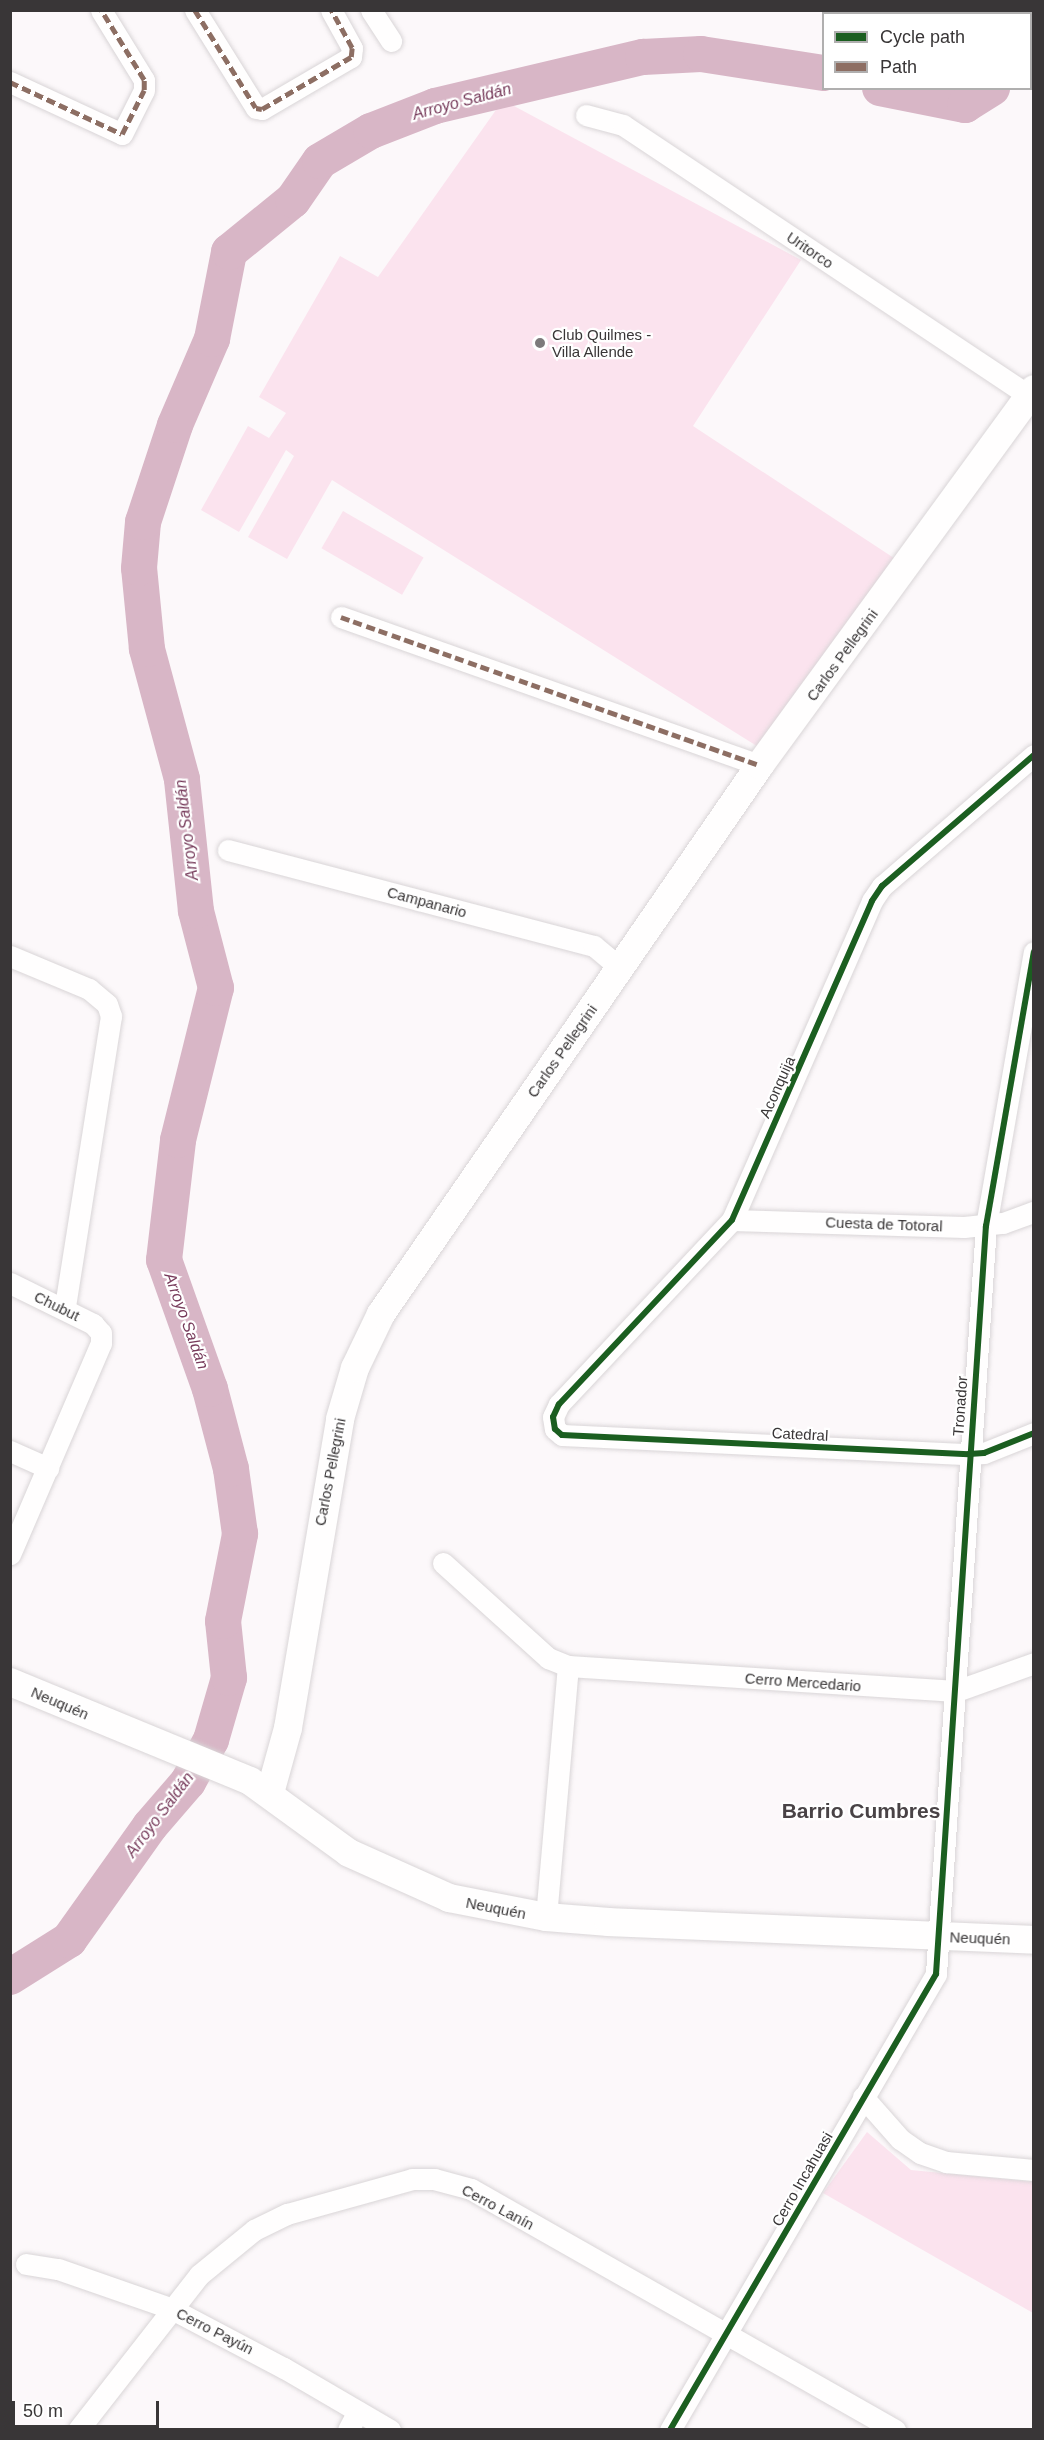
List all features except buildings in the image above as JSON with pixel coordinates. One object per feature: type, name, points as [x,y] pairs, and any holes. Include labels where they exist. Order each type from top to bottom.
[{"type":"main road","name":"Carlos Pellegrini","points":[[270,1793],[288,1728],[334,1447],[355,1368],[381,1314],[760,765],[1031,392]]},
{"type":"main road","name":"Neuquén","points":[[10,1682],[224,1771],[270,1793],[311,1828],[379,1870],[449,1898],[546,1917],[1034,1940]]},
{"type":"street","points":[[10,82],[122,134],[144,90],[144,80],[101,10]]},
{"type":"street","points":[[195,10],[256,108],[262,110],[351,57],[352,48],[331,10]]},
{"type":"street","points":[[371,10],[391,41]]},
{"type":"street","name":"Uritorco","points":[[586,115],[623,125],[1031,392]]},
{"type":"street","points":[[340,617],[760,765]]},
{"type":"street","name":"Aconquija","points":[[562,1435],[555,1428],[553,1417],[559,1404],[732,1220],[872,901],[894,873],[1034,755]]},
{"type":"street","name":"Campanario","points":[[228,850],[594,946],[619,967]]},
{"type":"street","name":"Tronador","points":[[940,1936],[969,1454],[986,1226],[1034,952]]},
{"type":"street","points":[[10,956],[89,989],[107,1004],[111,1016],[64,1308]]},
{"type":"street","name":"Cuesta de Totoral","points":[[732,1220],[986,1226],[1034,1212]]},
{"type":"street","name":"Chubut","points":[[10,1283],[64,1308],[101,1333],[99,1352],[48,1468]]},
{"type":"street","name":"Catedral","points":[[562,1435],[969,1454],[984,1453],[1034,1433]]},
{"type":"street","points":[[10,1451],[48,1468],[10,1554]]},
{"type":"street","points":[[443,1563],[548,1658],[568,1666],[546,1917]]},
{"type":"street","name":"Cerro Mercedario","points":[[568,1666],[956,1691],[1034,1663]]},
{"type":"street","name":"Cerro Incahuasi","points":[[670,2430],[936,1974],[940,1936]]},
{"type":"street","points":[[863,2097],[900,2139],[920,2153],[946,2162],[1034,2170]]},
{"type":"street","name":"Cerro Lanín","points":[[78,2430],[170,2308],[213,2261],[272,2220],[362,2191],[412,2179],[434,2179],[471,2189],[895,2430]]},
{"type":"street","name":"Cerro Payún","points":[[26,2264],[58,2269],[170,2308],[390,2430]]},
{"type":"street","points":[[348,2430],[358,2411]]},
{"type":"shaded area","name":"Club Quilmes - Villa Allende","points":[[503,100],[801,260],[693,426],[897,560],[760,748],[332,480],[287,559],[248,537],[294,456],[286,450],[239,532],[201,510],[248,426],[269,438],[286,413],[259,397],[340,256],[378,277]]},
{"type":"shaded area","points":[[343,511],[424,558],[402,595],[322,548]]},
{"type":"shaded area","points":[[867,2132],[911,2170],[1033,2182],[1033,2313],[823,2193]]},
{"type":"waterway","name":"Arroyo Saldán","points":[[10,1977],[69,1940],[150,1826],[188,1782],[211,1740],[229,1678],[223,1621],[240,1534],[231,1469],[210,1389],[164,1260],[178,1140],[216,988],[196,911],[182,779],[147,649],[139,568],[143,522],[175,425],[212,339],[229,252],[293,200],[320,161],[371,131],[435,106],[643,57],[701,54],[822,73]]},
{"type":"waterway","name":"Arroyo Saldán","points":[[890,90],[965,105],[989,90]]},
{"type":"marked path","points":[[10,82],[122,134],[144,90],[144,80],[101,10]]},
{"type":"marked path","points":[[195,10],[256,108],[262,109],[351,57],[352,48],[331,10]]},
{"type":"marked path","points":[[341,617],[760,765]]},
{"type":"cycle path","points":[[1034,755],[882,886],[872,901],[732,1220],[559,1404],[553,1417],[555,1429],[562,1435],[969,1454],[984,1453],[1034,1433]]},
{"type":"cycle path","points":[[670,2430],[936,1974],[986,1226],[1034,952]]},
{"type":"place","name":"Club Quilmes - Villa Allende","points":[[540,343]]},
{"type":"district","name":"Barrio Cumbres","points":[[861,1811]]}]
